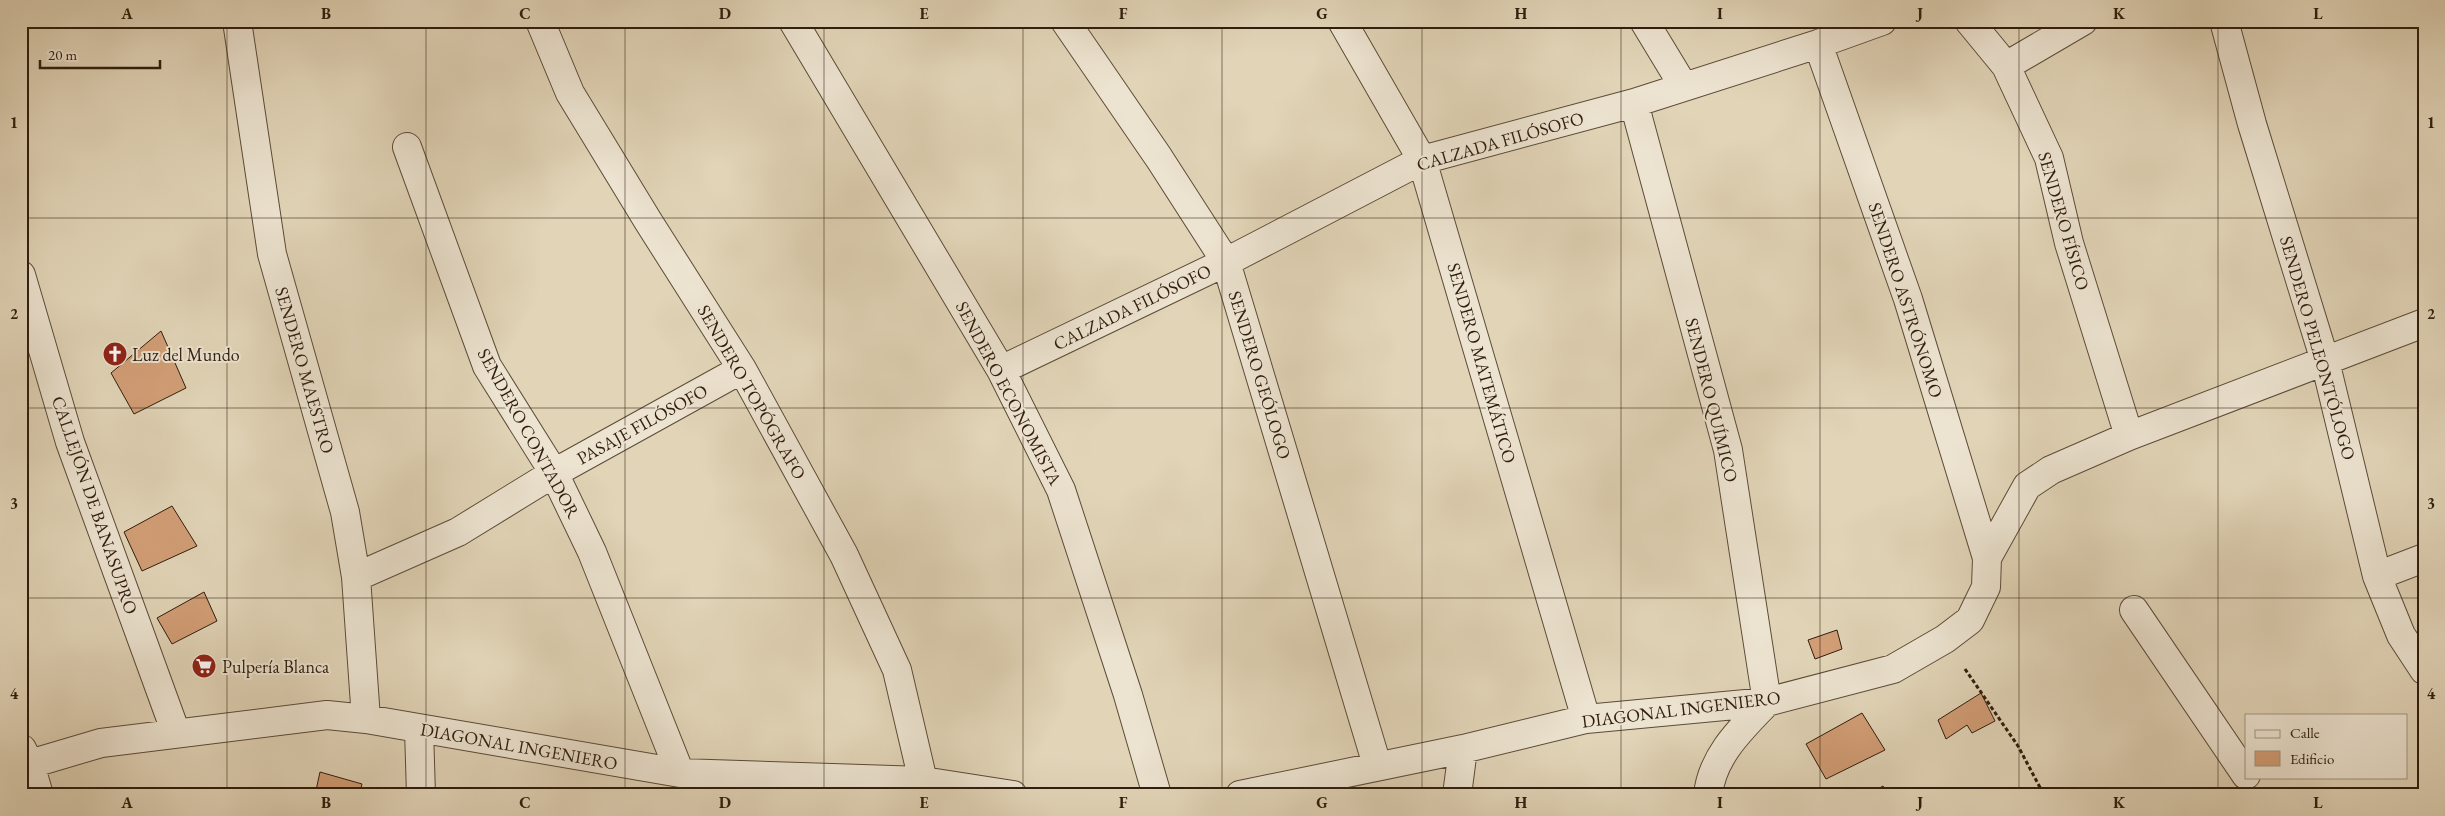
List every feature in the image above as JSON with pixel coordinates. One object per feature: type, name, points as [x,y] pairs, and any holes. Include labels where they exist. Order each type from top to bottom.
[{"type":"street","name":"SENDERO MAESTRO","points":[[237,21],[272,254],[345,512],[356,577],[366,719]]},
{"type":"street","name":"SENDERO TOPÓGRAFO","points":[[540,21],[570,93],[742,369],[844,555],[896,670],[922,788]]},
{"type":"street","name":"SENDERO ECONOMISTA","points":[[793,21],[1001,370],[1061,490],[1128,695],[1157,795]]},
{"type":"street","name":"SENDERO GEÓLOGO","points":[[1065,21],[1159,158],[1226,262],[1377,765]]},
{"type":"street","name":"SENDERO MATEMÁTICO","points":[[1342,21],[1422,160],[1586,719]]},
{"type":"street","points":[[1644,21],[1684,87]]},
{"type":"street","name":"CALZADA FILÓSOFO","points":[[1001,370],[1226,262],[1422,160],[1684,87],[1818,44],[1882,21]]},
{"type":"street","name":"SENDERO FÍSICO","points":[[1968,21],[2006,66],[2049,158],[2069,243],[2129,436]]},
{"type":"street","points":[[2006,66],[2083,21]]},
{"type":"street","name":"SENDERO PELEONTÓLOGO","points":[[2224,21],[2252,124],[2325,361],[2377,576],[2401,634],[2424,670]]},
{"type":"street","name":"SENDERO ASTRÓNOMO","points":[[1818,44],[1908,299],[1987,558]]},
{"type":"street","name":"SENDERO QUÍMICO","points":[[1634,102],[1728,450],[1767,702]]},
{"type":"street","name":"SENDERO CONTADOR","points":[[407,147],[488,366],[554,473],[592,552],[680,773]]},
{"type":"street","name":"CALLEJÓN DE BANASUPRO","points":[[21,275],[70,442],[176,733]]},
{"type":"street","name":"DIAGONAL INGENIERO","points":[[1240,795],[1377,765],[1462,749],[1586,719],[1767,702],[1892,668],[1944,639],[1970,620],[1986,587],[1987,558],[2027,486],[2051,470],[2129,436],[2424,323]]},
{"type":"street","name":"PASAJE FILÓSOFO","points":[[356,577],[458,532],[554,473],[742,369]]},
{"type":"street","points":[[2377,576],[2424,558]]},
{"type":"street","points":[[2134,610],[2245,773]]},
{"type":"street","points":[[1708,795],[1710,780],[1732,738],[1767,702]]},
{"type":"street","name":"DIAGONAL INGENIERO","points":[[26,756],[101,743],[327,715],[366,719],[680,773],[1013,795]]},
{"type":"street","points":[[419,729],[421,795]]},
{"type":"street","points":[[1456,795],[1462,749]]},
{"type":"street","points":[[26,756],[39,795]]},
{"type":"street","points":[[2248,778],[2258,795]]},
{"type":"path","points":[[1944,639],[2018,746],[2044,795]]},
{"type":"building","points":[[161,331],[186,388],[134,414],[111,373]]},
{"type":"building","points":[[172,506],[197,546],[142,571],[124,532]]},
{"type":"building","points":[[204,592],[217,621],[172,644],[157,618]]},
{"type":"building","points":[[1837,630],[1842,649],[1815,659],[1808,640]]},
{"type":"building","points":[[1981,693],[1995,721],[1972,733],[1967,725],[1946,739],[1938,720]]},
{"type":"building","points":[[1862,713],[1885,750],[1826,779],[1806,744]]},
{"type":"building","points":[[320,772],[362,784],[359,795],[315,795]]},
{"type":"building","points":[[1883,786],[1889,795],[1867,795]]},
{"type":"place","name":"Luz del Mundo","points":[[115,354]]},
{"type":"place","name":"Pulpería Blanca","points":[[204,666]]}]
